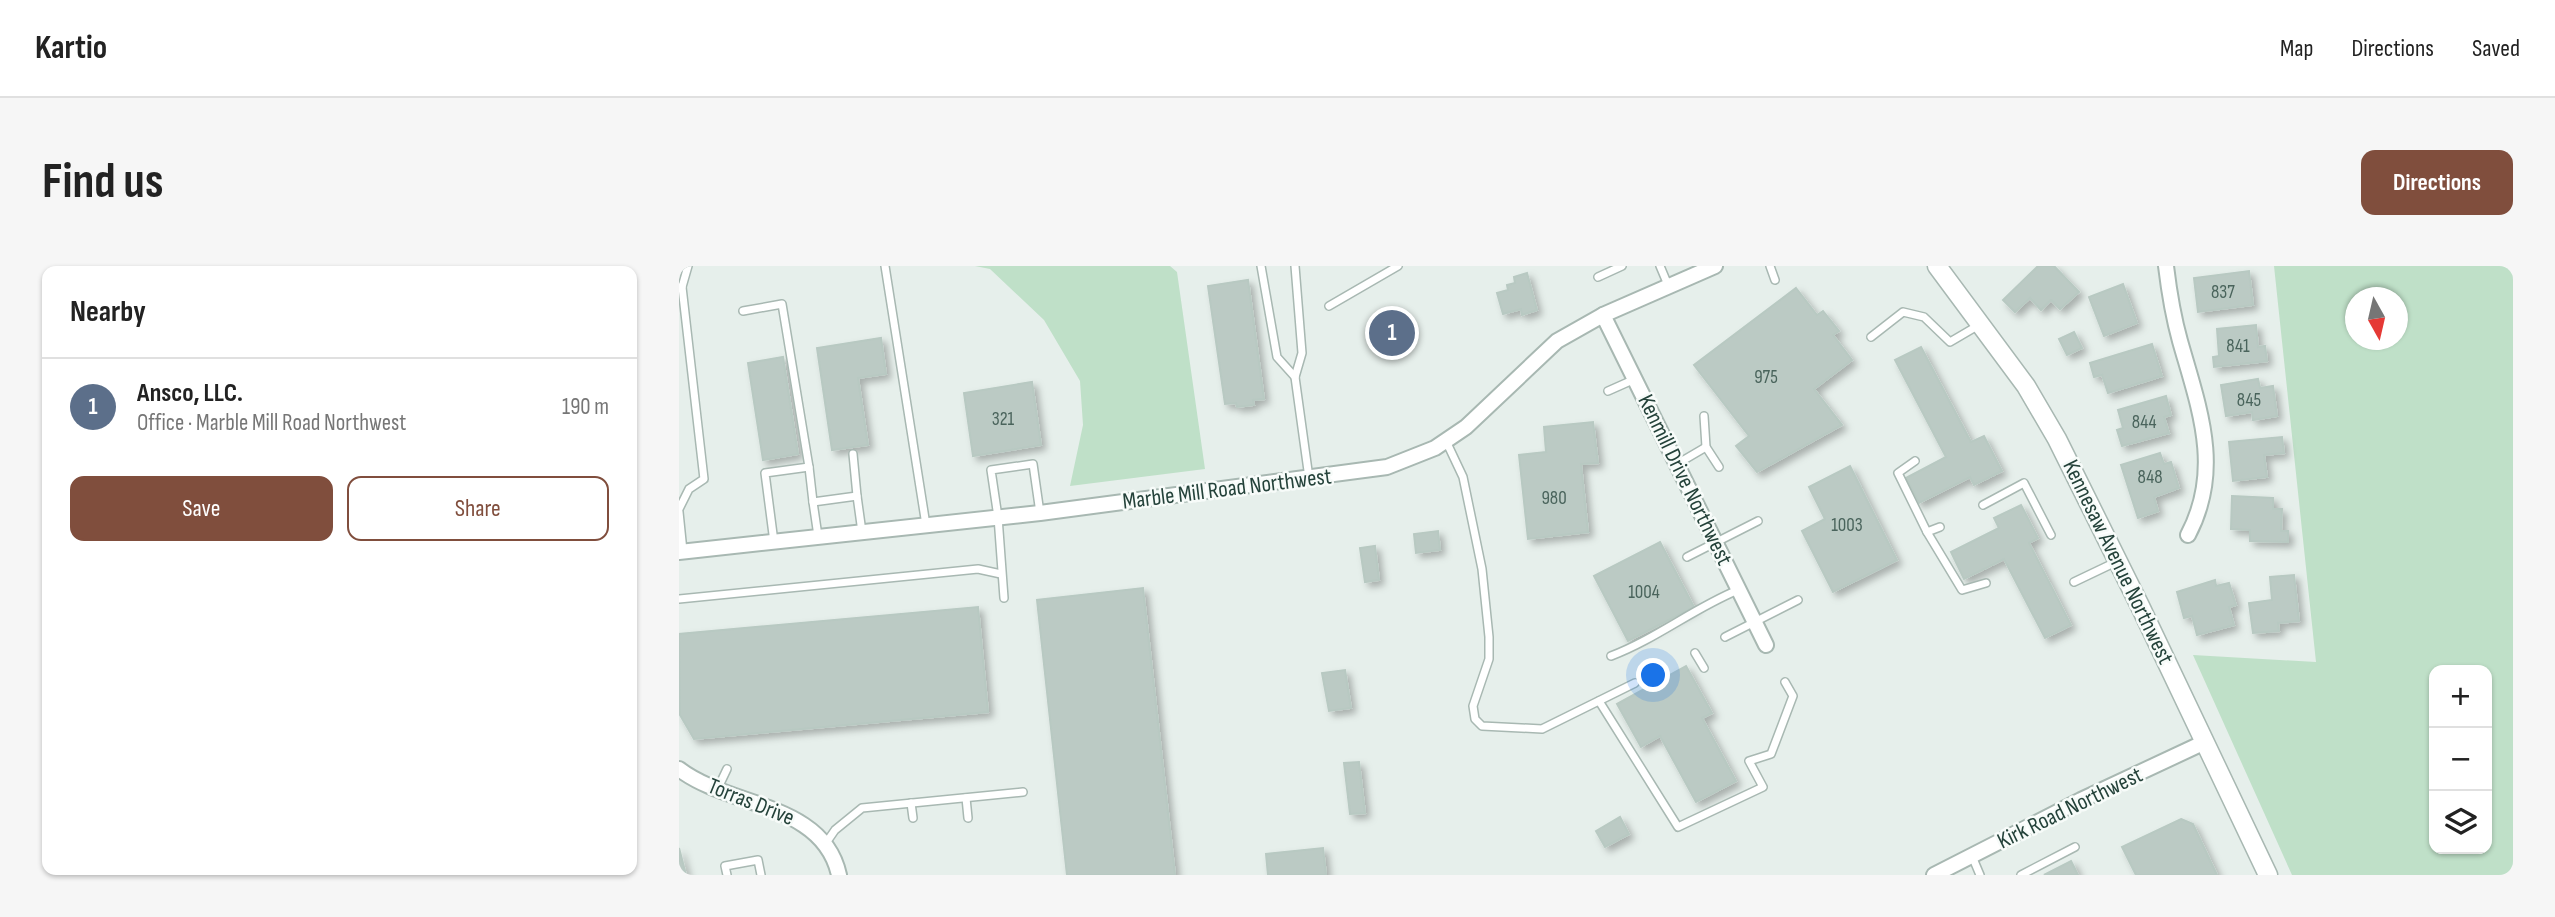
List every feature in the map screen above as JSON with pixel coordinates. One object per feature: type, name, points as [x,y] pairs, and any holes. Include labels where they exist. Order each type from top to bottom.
[{"type":"street","name":"Marble Mill Road Northwest","points":[[681,552],[1040,513],[1387,467],[1447,441],[1479,416],[1557,341],[1668,285],[1715,266]]},
{"type":"street","name":"Kennesaw Avenue Northwest","points":[[1937,266],[2026,386],[2057,439],[2268,875]]},
{"type":"street","points":[[2166,266],[2173,314],[2200,406],[2205,444],[2204,494],[2188,536]]},
{"type":"street","name":"Kenmill Drive Northwest","points":[[1603,316],[1766,645]]},
{"type":"street","name":"Kirk Road Northwest","points":[[1934,875],[2205,741]]},
{"type":"street","name":"Torras Drive","points":[[679,769],[702,784],[807,825],[826,843],[839,875]]},
{"type":"lane","points":[[681,552],[679,511],[689,489],[704,479],[680,287],[688,266]]},
{"type":"lane","points":[[885,266],[888,270],[926,525]]},
{"type":"lane","points":[[1261,266],[1277,357],[1295,377]]},
{"type":"lane","points":[[1294,266],[1302,353],[1295,377],[1309,478]]},
{"type":"lane","points":[[1329,306],[1398,266]]},
{"type":"lane","points":[[1598,277],[1622,266]]},
{"type":"lane","points":[[1660,266],[1668,285]]},
{"type":"lane","points":[[1770,266],[1775,280]]},
{"type":"lane","points":[[743,311],[782,304],[818,537]]},
{"type":"lane","points":[[1871,337],[1903,312],[1924,317],[1950,342],[1981,324]]},
{"type":"lane","points":[[1608,391],[1635,379]]},
{"type":"lane","points":[[1704,416],[1706,447],[1719,467]]},
{"type":"lane","points":[[1447,441],[1463,477],[1482,569],[1489,637],[1489,659],[1473,706],[1475,719],[1482,726],[1542,729],[1635,682]]},
{"type":"lane","points":[[1677,464],[1706,447]]},
{"type":"lane","points":[[853,454],[862,532]]},
{"type":"lane","points":[[1915,461],[1898,473],[1927,532],[1962,590],[1986,583]]},
{"type":"lane","points":[[1004,598],[998,517],[991,470],[1033,464],[1040,513]]},
{"type":"lane","points":[[774,542],[765,473],[809,467]]},
{"type":"lane","points":[[1983,505],[2024,484],[2051,536]]},
{"type":"lane","points":[[813,502],[857,496]]},
{"type":"lane","points":[[1687,557],[1758,522]]},
{"type":"lane","points":[[1927,532],[1940,527]]},
{"type":"lane","points":[[2074,583],[2118,561]]},
{"type":"lane","points":[[679,599],[978,569],[1001,574]]},
{"type":"lane","points":[[1611,656],[1633,648],[1709,601],[1739,589]]},
{"type":"lane","points":[[1725,637],[1798,600]]},
{"type":"lane","points":[[1695,653],[1704,668]]},
{"type":"lane","points":[[1599,701],[1678,827],[1763,788],[1748,761],[1771,754],[1793,696],[1785,682]]},
{"type":"lane","points":[[717,790],[727,769]]},
{"type":"lane","points":[[826,843],[835,830],[862,808],[1023,792]]},
{"type":"lane","points":[[966,798],[968,818]]},
{"type":"lane","points":[[911,803],[913,818]]},
{"type":"lane","points":[[2021,875],[2075,847]]},
{"type":"lane","points":[[1972,856],[1980,875]]},
{"type":"lane","points":[[727,875],[725,866],[758,860],[761,875]]},
{"type":"green space","points":[[975,266],[1170,266],[1177,272],[1205,469],[1070,486],[1083,425],[1080,381],[1044,320],[990,269]]},
{"type":"green space","points":[[2274,266],[2513,266],[2513,875],[2292,875],[2193,655],[2316,662]]},
{"type":"building","points":[[2038,266],[2054,266],[2079,292],[2060,309],[2051,300],[2041,310],[2030,298],[2015,312],[2003,300]]},
{"type":"building","points":[[2249,271],[2253,305],[2198,312],[2194,278]]},
{"type":"building","points":[[1527,273],[1537,310],[1522,315],[1521,309],[1503,314],[1497,293],[1508,290],[1507,285],[1515,283],[1514,277]]},
{"type":"building","points":[[1248,280],[1264,399],[1253,400],[1254,405],[1237,407],[1236,403],[1225,404],[1208,286]]},
{"type":"building","points":[[2123,284],[2137,323],[2104,336],[2089,297]]},
{"type":"building","points":[[1796,288],[1817,315],[1823,311],[1839,331],[1833,335],[1852,360],[1814,389],[1842,425],[1757,472],[1736,446],[1749,436],[1694,365]]},
{"type":"building","points":[[2256,325],[2258,347],[2265,346],[2267,361],[2214,367],[2213,357],[2219,356],[2217,329]]},
{"type":"building","points":[[2074,332],[2082,348],[2067,355],[2059,339]]},
{"type":"building","points":[[881,338],[886,374],[858,378],[868,445],[832,450],[817,348]]},
{"type":"building","points":[[2152,344],[2162,376],[2108,393],[2102,375],[2094,377],[2090,363]]},
{"type":"building","points":[[1921,347],[1971,442],[1984,436],[2002,471],[1974,485],[1970,477],[1919,503],[1906,478],[1946,457],[1895,360]]},
{"type":"building","points":[[783,357],[798,454],[763,460],[748,363]]},
{"type":"building","points":[[2258,379],[2260,388],[2273,386],[2277,416],[2253,420],[2252,412],[2226,416],[2221,385]]},
{"type":"building","points":[[1032,382],[1041,445],[973,456],[964,393]]},
{"type":"building","points":[[2166,396],[2171,415],[2164,417],[2169,433],[2122,446],[2117,430],[2123,428],[2118,410]]},
{"type":"building","points":[[1593,422],[1598,463],[1581,464],[1588,532],[1528,539],[1519,455],[1546,452],[1544,427]]},
{"type":"building","points":[[2282,437],[2284,453],[2264,455],[2267,477],[2233,481],[2229,442]]},
{"type":"building","points":[[2160,453],[2164,464],[2171,462],[2179,488],[2154,497],[2158,511],[2138,518],[2121,465]]},
{"type":"building","points":[[1850,466],[1897,560],[1833,592],[1802,531],[1825,519],[1809,487]]},
{"type":"building","points":[[2232,496],[2273,498],[2273,509],[2282,509],[2281,531],[2288,531],[2288,542],[2250,541],[2250,530],[2231,529]]},
{"type":"building","points":[[2021,505],[2038,538],[2029,543],[2071,625],[2045,638],[2004,559],[1964,579],[1951,552],[1999,528],[1994,518]]},
{"type":"building","points":[[1438,531],[1440,550],[1416,553],[1414,534]]},
{"type":"building","points":[[1660,542],[1694,607],[1628,641],[1594,576]]},
{"type":"building","points":[[1375,546],[1379,580],[1365,582],[1360,548]]},
{"type":"building","points":[[2294,575],[2299,621],[2278,623],[2279,631],[2253,633],[2249,603],[2272,600],[2270,577]]},
{"type":"building","points":[[2215,580],[2216,586],[2229,583],[2236,605],[2229,607],[2234,625],[2197,635],[2192,616],[2184,618],[2177,592]]},
{"type":"building","points":[[1143,588],[1175,875],[1067,875],[1037,600]]},
{"type":"building","points":[[978,607],[988,712],[694,739],[680,715],[679,634]]},
{"type":"building","points":[[1686,666],[1712,713],[1702,718],[1736,781],[1696,802],[1660,736],[1641,747],[1617,704]]},
{"type":"building","points":[[1345,670],[1351,708],[1329,711],[1322,673]]},
{"type":"building","points":[[1359,762],[1365,813],[1350,814],[1344,763]]},
{"type":"building","points":[[1620,817],[1629,834],[1605,847],[1596,831]]},
{"type":"building","points":[[2181,819],[2193,824],[2217,875],[2136,875],[2122,847]]},
{"type":"building","points":[[679,848],[686,875],[679,875]]},
{"type":"building","points":[[1323,848],[1326,875],[1268,875],[1266,854]]},
{"type":"building","points":[[2071,861],[2078,875],[2044,875]]},
{"type":"place","name":"Ansco, LLC.","points":[[1392,333]]}]
